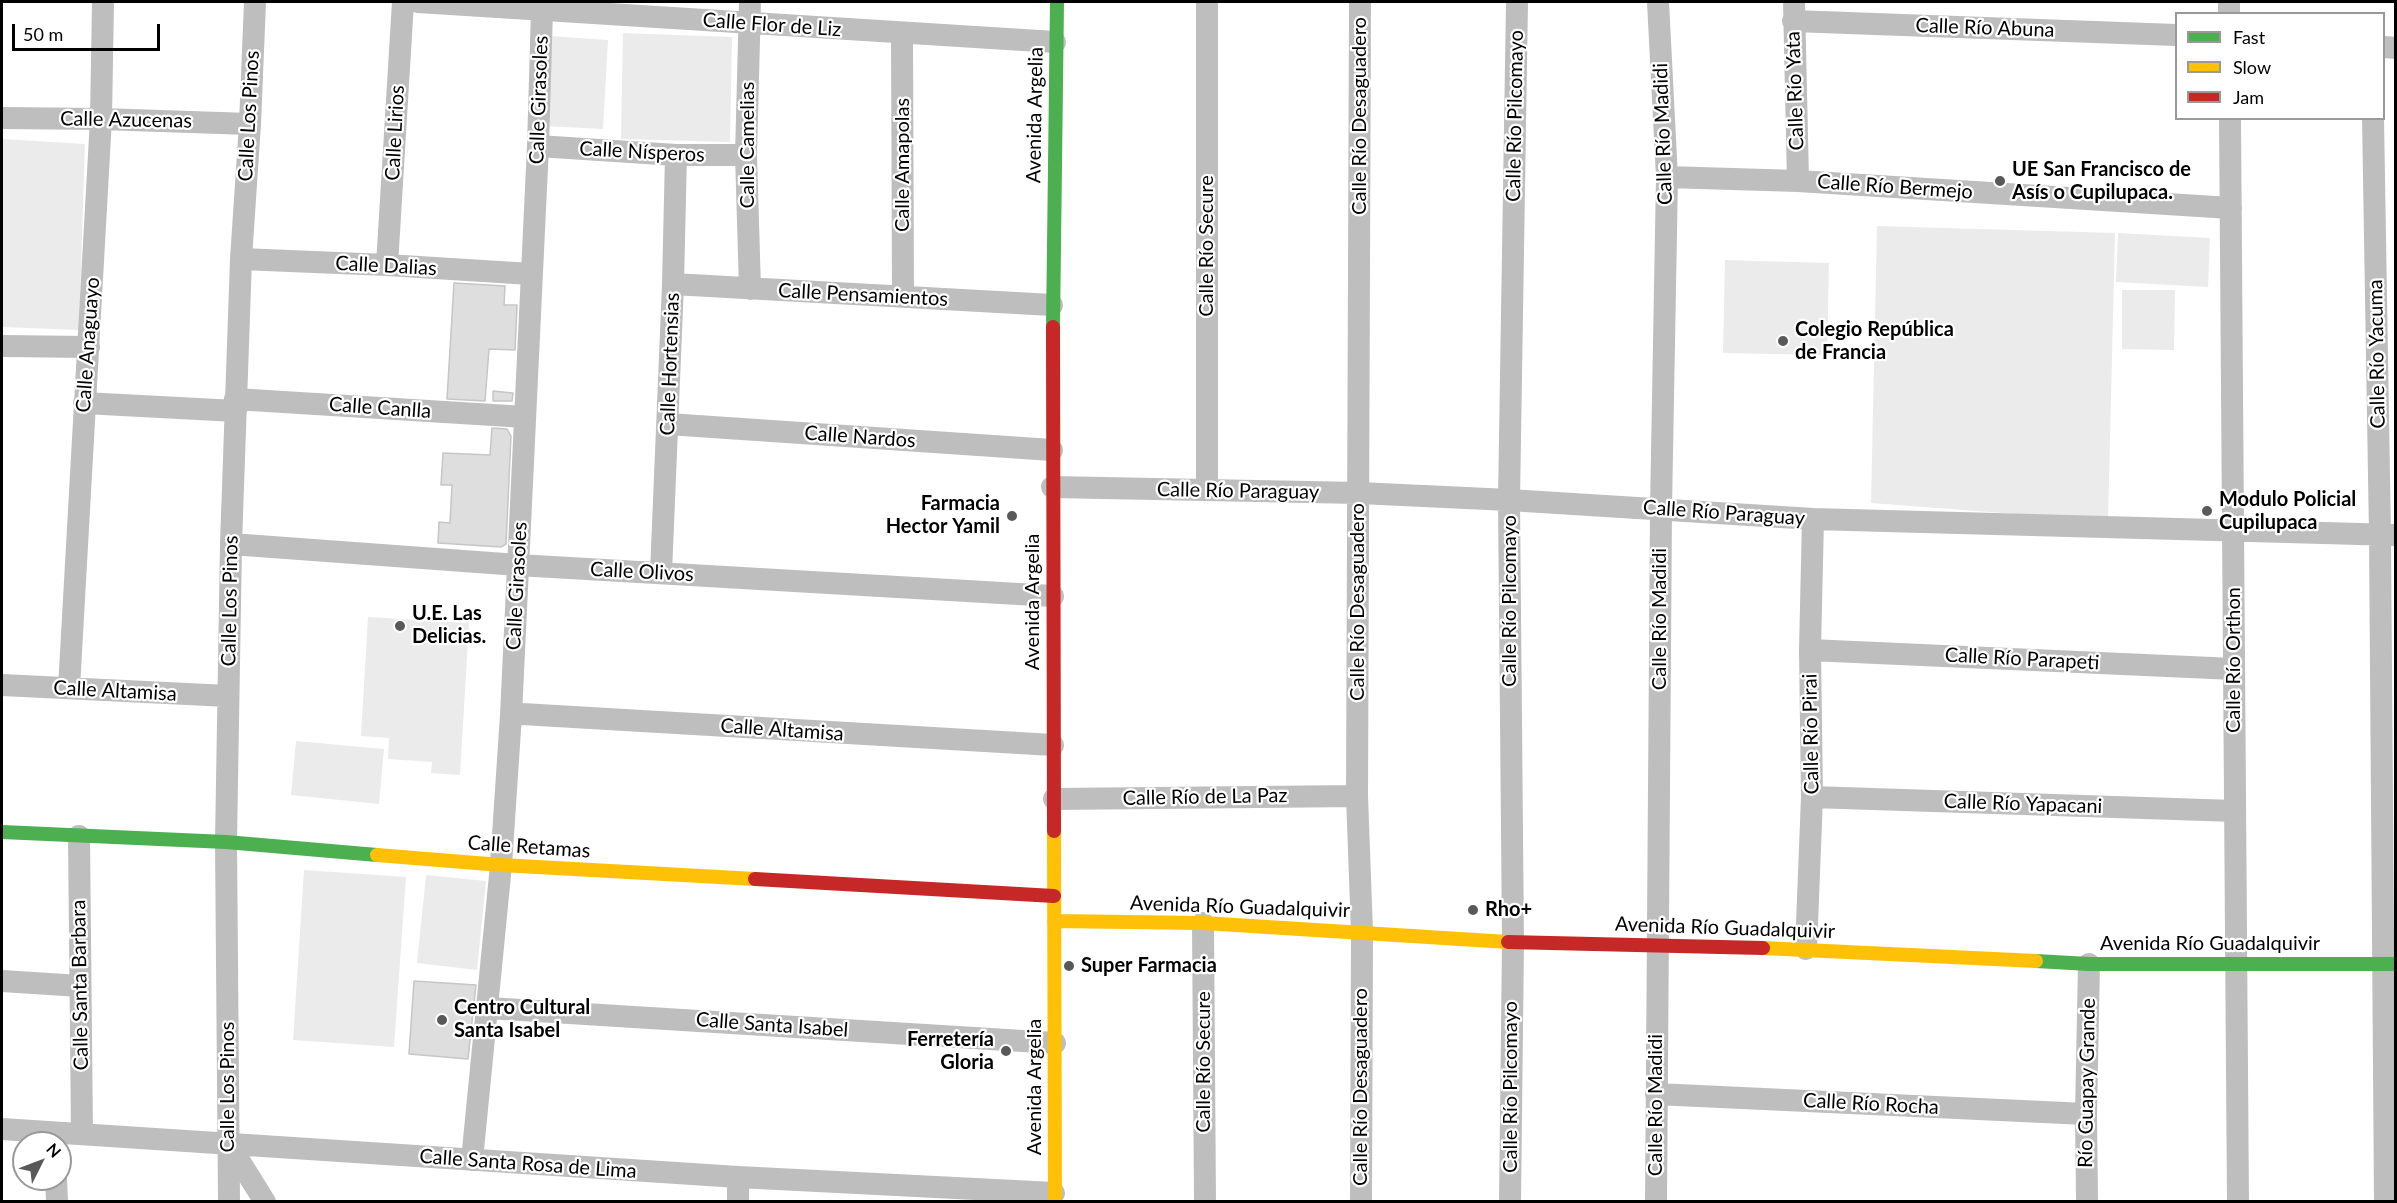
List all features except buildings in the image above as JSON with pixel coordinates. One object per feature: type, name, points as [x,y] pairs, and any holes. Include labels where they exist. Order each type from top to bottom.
[{"type":"street","name":"Calle Anaguayo","points":[[69,688],[100,119],[103,2]]},
{"type":"street","name":"Calle Los Pinos","points":[[229,1202],[226,842],[231,544],[241,260],[255,2]]},
{"type":"street","name":"Calle Lirios","points":[[387,265],[403,2]]},
{"type":"street","name":"Calle Flor de Liz","points":[[418,2],[542,10],[750,12],[902,34],[1055,42]]},
{"type":"street","name":"Avenida Argelia","points":[[1054,1197],[1052,305],[1057,2]]},
{"type":"street","name":"Calle Río Secure","points":[[1207,490],[1208,2]]},
{"type":"street","name":"Calle Río Desaguadero","points":[[1360,2],[1357,796],[1362,932],[1360,1202]]},
{"type":"street","name":"Calle Río Pilcomayo","points":[[1510,1202],[1513,942],[1509,500],[1516,2]]},
{"type":"street","name":"Calle Río Madidi","points":[[1656,1202],[1666,177],[1658,2]]},
{"type":"street","name":"Calle Girasoles","points":[[472,1161],[501,865],[511,715],[538,146],[542,10]]},
{"type":"street","name":"Calle Río Abuna","points":[[1794,11],[2175,35]]},
{"type":"street","name":"Calle Río Yata","points":[[1794,11],[1798,181]]},
{"type":"street","name":"Calle Camelias","points":[[750,12],[746,155],[750,289]]},
{"type":"street","name":"Calle Amapolas","points":[[902,34],[903,296]]},
{"type":"street","name":"Calle Azucenas","points":[[2,118],[250,124]]},
{"type":"street","name":"Calle Río Orthon","points":[[2230,120],[2238,1202]]},
{"type":"street","name":"Calle Río Yacuma","points":[[2373,120],[2388,535],[2389,964],[2385,1202]]},
{"type":"street","name":"Calle Nísperos","points":[[538,146],[676,155],[746,155]]},
{"type":"street","name":"Calle Hortensias","points":[[660,573],[668,424],[676,155]]},
{"type":"street","name":"Calle Río Bermejo","points":[[1666,177],[1798,181],[2231,208]]},
{"type":"street","name":"Calle Dalias","points":[[241,260],[387,265],[531,274]]},
{"type":"street","name":"Calle Pensamientos","points":[[673,284],[1052,305]]},
{"type":"street","points":[[2,346],[88,347]]},
{"type":"street","name":"Calle Canlla","points":[[84,403],[235,405],[525,417]]},
{"type":"street","name":"Calle Nardos","points":[[668,424],[1052,450]]},
{"type":"street","name":"Calle Río Paraguay","points":[[1052,487],[1509,500],[1813,519],[2388,535]]},
{"type":"street","name":"Calle Río Pirai","points":[[1806,949],[1812,797],[1810,650],[1813,519]]},
{"type":"street","name":"Calle Olivos","points":[[231,544],[518,565],[1053,596]]},
{"type":"street","name":"Calle Río Parapeti","points":[[1810,650],[2234,669]]},
{"type":"street","name":"Calle Altamisa","points":[[2,685],[228,696]]},
{"type":"street","name":"Calle Altamisa","points":[[511,715],[1053,746]]},
{"type":"street","name":"Calle Río de La Paz","points":[[1054,799],[1357,796]]},
{"type":"street","name":"Calle Río Yapacani","points":[[1812,797],[2235,812]]},
{"type":"street","name":"Calle Retamas","points":[[2,832],[226,842],[501,865],[1054,896]]},
{"type":"street","name":"Calle Santa Barbara","points":[[79,836],[82,1134]]},
{"type":"street","name":"Avenida Río Guadalquivir","points":[[1054,921],[1203,923],[1513,942],[1806,949],[2089,964],[2389,964]]},
{"type":"street","name":"Calle Río Secure","points":[[1203,923],[1205,1202]]},
{"type":"street","name":"Río Guapay Grande","points":[[2087,1202],[2089,964]]},
{"type":"street","points":[[2,981],[80,986]]},
{"type":"street","name":"Calle Santa Isabel","points":[[488,1008],[1055,1043]]},
{"type":"street","name":"Calle Río Rocha","points":[[1656,1094],[2086,1114]]},
{"type":"street","name":"Calle Santa Rosa de Lima","points":[[72,1135],[82,1134],[228,1143],[472,1161],[1054,1197]]},
{"type":"street","points":[[228,1143],[265,1202]]},
{"type":"street","points":[[738,1177],[738,1202]]},
{"type":"shaded area","points":[[623,33],[732,37],[730,142],[621,139]]},
{"type":"shaded area","points":[[549,36],[608,40],[603,129],[544,126]]},
{"type":"shaded area","points":[[2,139],[85,144],[79,330],[2,327]]},
{"type":"shaded area","points":[[1877,226],[2115,233],[2108,521],[1871,503]]},
{"type":"shaded area","points":[[2118,233],[2210,238],[2208,287],[2116,282]]},
{"type":"shaded area","points":[[1725,260],[1829,263],[1827,355],[1723,353]]},
{"type":"shaded area","points":[[2122,290],[2175,290],[2174,350],[2122,349]]},
{"type":"shaded area","points":[[368,617],[469,623],[460,775],[431,773],[432,762],[388,759],[389,738],[361,736]]},
{"type":"shaded area","points":[[296,741],[384,749],[379,804],[291,795]]},
{"type":"shaded area","points":[[304,870],[406,877],[394,1047],[293,1040]]},
{"type":"shaded area","points":[[426,875],[486,881],[477,970],[417,963]]},
{"type":"traffic: fast","points":[[1053,327],[1057,2]]},
{"type":"traffic: fast","points":[[2,832],[226,842],[377,855]]},
{"type":"traffic: fast","points":[[2036,961],[2089,964],[2396,964]]},
{"type":"traffic: slow","points":[[1054,831],[1055,1202]]},
{"type":"traffic: slow","points":[[377,855],[501,865],[755,879]]},
{"type":"traffic: slow","points":[[1054,921],[1203,923],[1508,942]]},
{"type":"traffic: slow","points":[[1763,948],[2036,961]]},
{"type":"traffic: jam","points":[[1053,327],[1054,831]]},
{"type":"traffic: jam","points":[[755,879],[1054,896]]},
{"type":"traffic: jam","points":[[1508,942],[1763,948]]},
{"type":"place","name":"UE San Francisco de Asís o Cupilupaca.","points":[[2000,181]]},
{"type":"place","name":"Colegio República de Francia","points":[[1783,341]]},
{"type":"place","name":"Modulo Policial Cupilupaca","points":[[2207,511]]},
{"type":"place","name":"Farmacia Hector Yamil","points":[[1012,516]]},
{"type":"place","name":"U.E. Las Delicias.","points":[[400,626]]},
{"type":"place","name":"Rho+","points":[[1473,910]]},
{"type":"place","name":"Super Farmacia","points":[[1069,966]]},
{"type":"place","name":"Centro Cultural Santa Isabel","points":[[442,1020]]},
{"type":"place","name":"Ferretería Gloria","points":[[1006,1051]]}]
